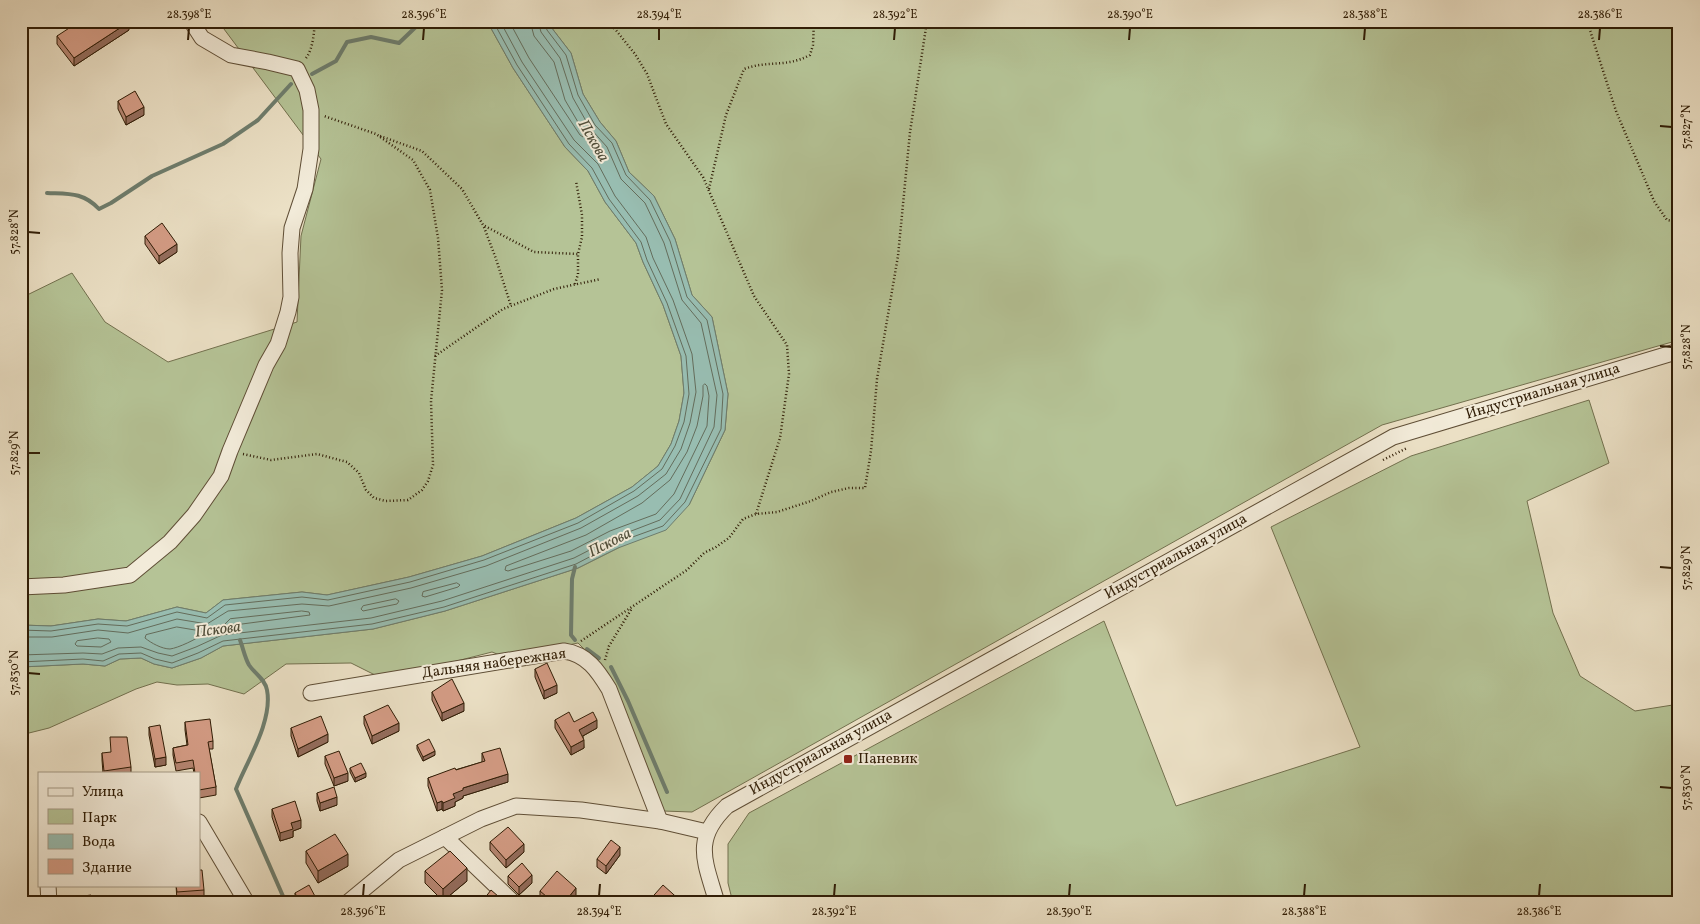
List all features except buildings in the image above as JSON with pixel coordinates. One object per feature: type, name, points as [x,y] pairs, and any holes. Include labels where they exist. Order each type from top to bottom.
[{"type":"street","points":[[21,587],[130,576],[170,542],[194,515],[221,476],[266,365],[278,344],[288,312],[291,297],[290,253],[292,228],[305,189],[311,149],[311,110],[307,90],[297,69],[232,56],[202,38],[191,21]]},
{"type":"street","name":"Индустриальная улица","points":[[707,832],[711,824],[727,806],[1393,437],[1679,352]]},
{"type":"street","name":"Дальняя набережная","points":[[311,693],[564,651],[572,652],[584,658],[597,669],[610,688],[660,821]]},
{"type":"street","points":[[347,903],[399,860],[481,819],[516,806],[581,810],[660,821],[707,832],[704,845],[705,861],[717,903]]},
{"type":"street","points":[[200,824],[247,903]]},
{"type":"street","points":[[445,837],[514,903]]},
{"type":"street","points":[[48,886],[49,903]]},
{"type":"path","points":[[297,69],[308,55],[315,21]]},
{"type":"path","points":[[606,21],[635,54],[647,74],[666,124],[703,177],[754,296],[786,345],[789,374],[780,438],[756,514]]},
{"type":"path","points":[[709,190],[726,115],[744,69],[772,63],[787,64],[799,61],[810,55],[813,46],[814,21]]},
{"type":"path","points":[[564,651],[687,570],[704,553],[729,538],[743,519],[756,514],[768,514],[811,501],[831,492],[849,488],[866,488],[877,380],[899,248],[910,132],[927,21]]},
{"type":"path","points":[[1587,21],[1616,111],[1654,201],[1667,220],[1679,222]]},
{"type":"path","points":[[311,110],[422,151],[462,189],[483,225],[496,259],[510,306]]},
{"type":"path","points":[[230,452],[271,460],[317,454],[347,462],[359,473],[366,490],[374,498],[386,501],[408,500],[422,490],[428,481],[433,465],[431,401],[442,290],[438,238],[430,190],[413,160],[376,134]]},
{"type":"path","points":[[576,180],[582,215],[582,237],[578,254],[576,284]]},
{"type":"path","points":[[483,225],[534,252],[578,254]]},
{"type":"path","points":[[435,356],[503,309],[554,289],[601,279]]},
{"type":"path","points":[[1381,461],[1414,446]]},
{"type":"path","points":[[601,676],[609,646],[633,606]]},
{"type":"green space","points":[[218,21],[487,21],[513,68],[565,147],[588,171],[605,202],[636,243],[663,305],[681,356],[684,393],[679,421],[671,444],[658,466],[632,487],[576,518],[482,556],[409,577],[327,595],[302,592],[223,600],[206,613],[177,607],[126,621],[98,619],[51,626],[21,625],[21,298],[72,273],[105,322],[168,362],[297,322],[301,236],[321,159]]},
{"type":"green space","points":[[548,21],[1679,21],[1679,340],[1382,425],[692,812],[663,811],[594,659],[578,643],[507,658],[492,652],[449,663],[375,675],[351,663],[286,664],[244,694],[208,684],[177,685],[157,682],[136,689],[49,728],[21,735],[21,667],[83,664],[105,666],[120,659],[141,658],[154,664],[172,668],[201,658],[223,646],[373,629],[445,611],[578,568],[618,548],[689,505],[725,430],[728,394],[712,317],[692,295],[675,239],[654,196],[629,172],[616,141],[600,122],[583,94],[571,53]]},
{"type":"green space","points":[[1589,400],[1609,463],[1527,501],[1553,613],[1580,676],[1635,711],[1679,704],[1679,903],[733,903],[728,883],[728,844],[749,813],[1104,621],[1176,806],[1360,747],[1271,527],[1411,456]]},
{"type":"water","name":"Пскова","points":[[487,21],[548,21],[571,53],[583,94],[600,122],[616,141],[629,172],[654,196],[675,239],[692,295],[712,317],[728,394],[725,430],[689,505],[666,530],[618,548],[578,568],[445,611],[373,629],[223,646],[201,658],[172,668],[154,664],[141,658],[120,659],[105,666],[83,664],[21,667],[21,625],[51,626],[98,619],[126,621],[177,607],[206,613],[223,600],[302,592],[327,595],[409,577],[482,556],[576,518],[632,487],[658,466],[671,444],[679,421],[684,393],[681,356],[663,305],[636,243],[605,202],[588,171],[565,147],[513,68]]},
{"type":"waterway","points":[[312,74],[336,61],[347,42],[371,37],[399,43],[422,21]]},
{"type":"waterway","points":[[47,193],[75,195],[87,199],[99,209],[152,176],[223,144],[258,120],[291,84]]},
{"type":"waterway","points":[[575,567],[572,579],[571,635],[575,640]]},
{"type":"waterway","name":"Пскова","points":[[240,640],[249,665],[266,686],[268,702],[263,728],[236,789],[286,903]]},
{"type":"waterway","points":[[587,649],[599,658]]},
{"type":"waterway","points":[[611,667],[628,701],[667,792]]},
{"type":"place","name":"Паневик","points":[[848,759]]}]
